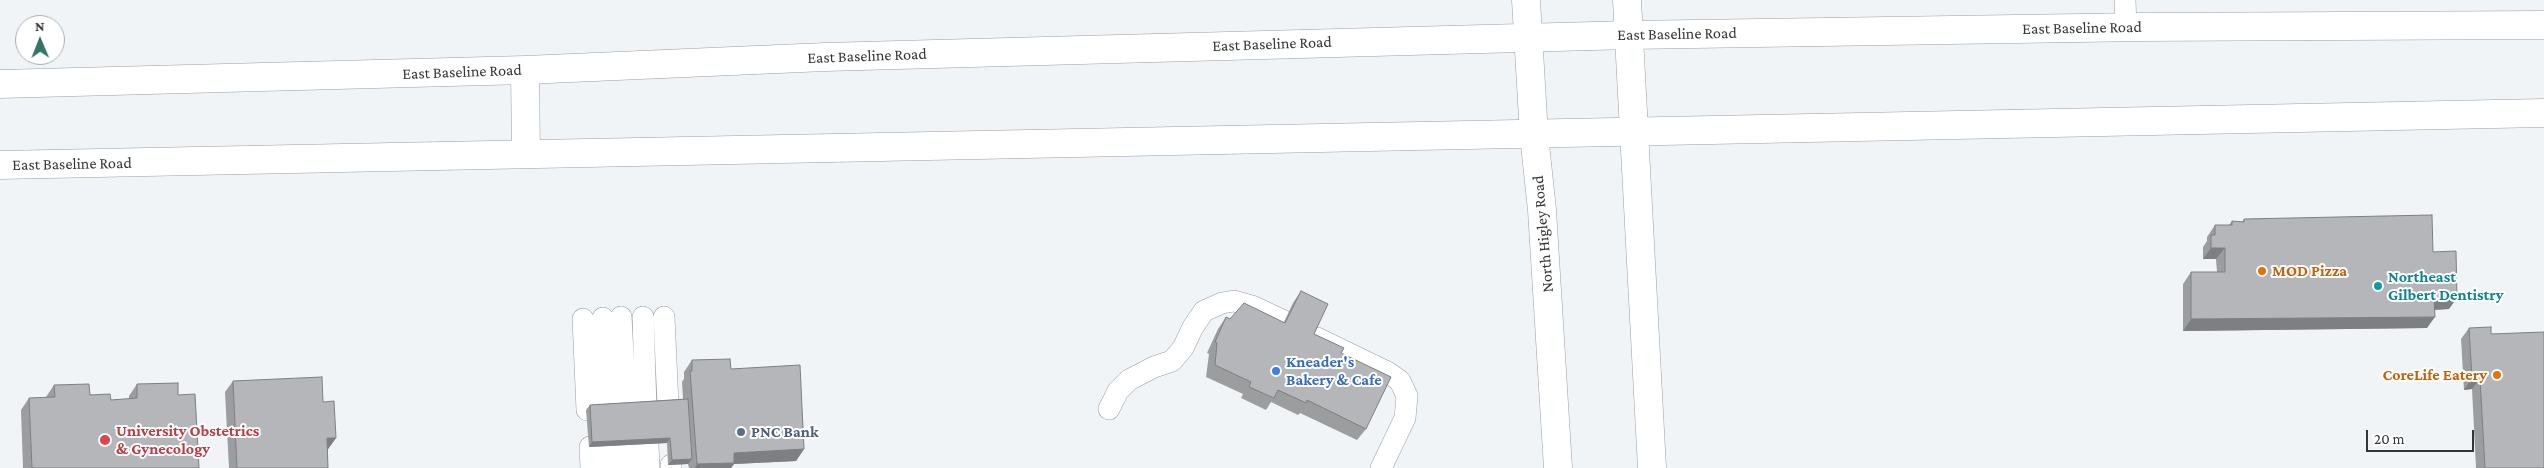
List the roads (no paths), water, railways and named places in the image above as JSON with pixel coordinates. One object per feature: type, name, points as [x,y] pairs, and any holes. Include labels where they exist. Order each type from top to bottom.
[{"type":"main road","name":"North Higley Road","points":[[1526,0],[1534,135],[1542,210],[1558,468]]},
{"type":"main road","points":[[1627,0],[1652,468]]},
{"type":"main road","name":"East Baseline Road","points":[[0,84],[525,70],[825,57],[1630,34],[2126,27],[2544,25]]},
{"type":"main road","points":[[525,70],[526,154]]},
{"type":"main road","name":"East Baseline Road","points":[[0,165],[2544,113]]},
{"type":"lane","points":[[2125,0],[2126,27]]},
{"type":"lane","points":[[1109,409],[1118,391],[1129,380],[1154,367],[1172,361],[1183,348],[1192,327],[1204,311],[1222,303],[1234,301],[1252,306],[1284,321]]},
{"type":"lane","points":[[617,408],[653,317],[668,405]]},
{"type":"lane","points":[[617,408],[603,318],[617,408]]},
{"type":"lane","points":[[1311,335],[1389,373],[1400,381],[1407,396],[1405,418],[1381,468]]},
{"type":"lane","points":[[591,468],[619,445]]},
{"type":"lane","points":[[610,468],[619,445]]},
{"type":"lane","points":[[619,445],[629,468]]},
{"type":"lane","points":[[619,445],[649,468]]},
{"type":"place","name":"MOD Pizza","points":[[2262,271]]},
{"type":"place","name":"Northeast Gilbert Dentistry","points":[[2378,286]]},
{"type":"place","name":"Kneader's Bakery & Cafe","points":[[1276,371]]},
{"type":"place","name":"CoreLife Eatery","points":[[2497,375]]},
{"type":"place","name":"PNC Bank","points":[[741,432]]},
{"type":"place","name":"University Obstetrics & Gynecology","points":[[105,440]]}]
